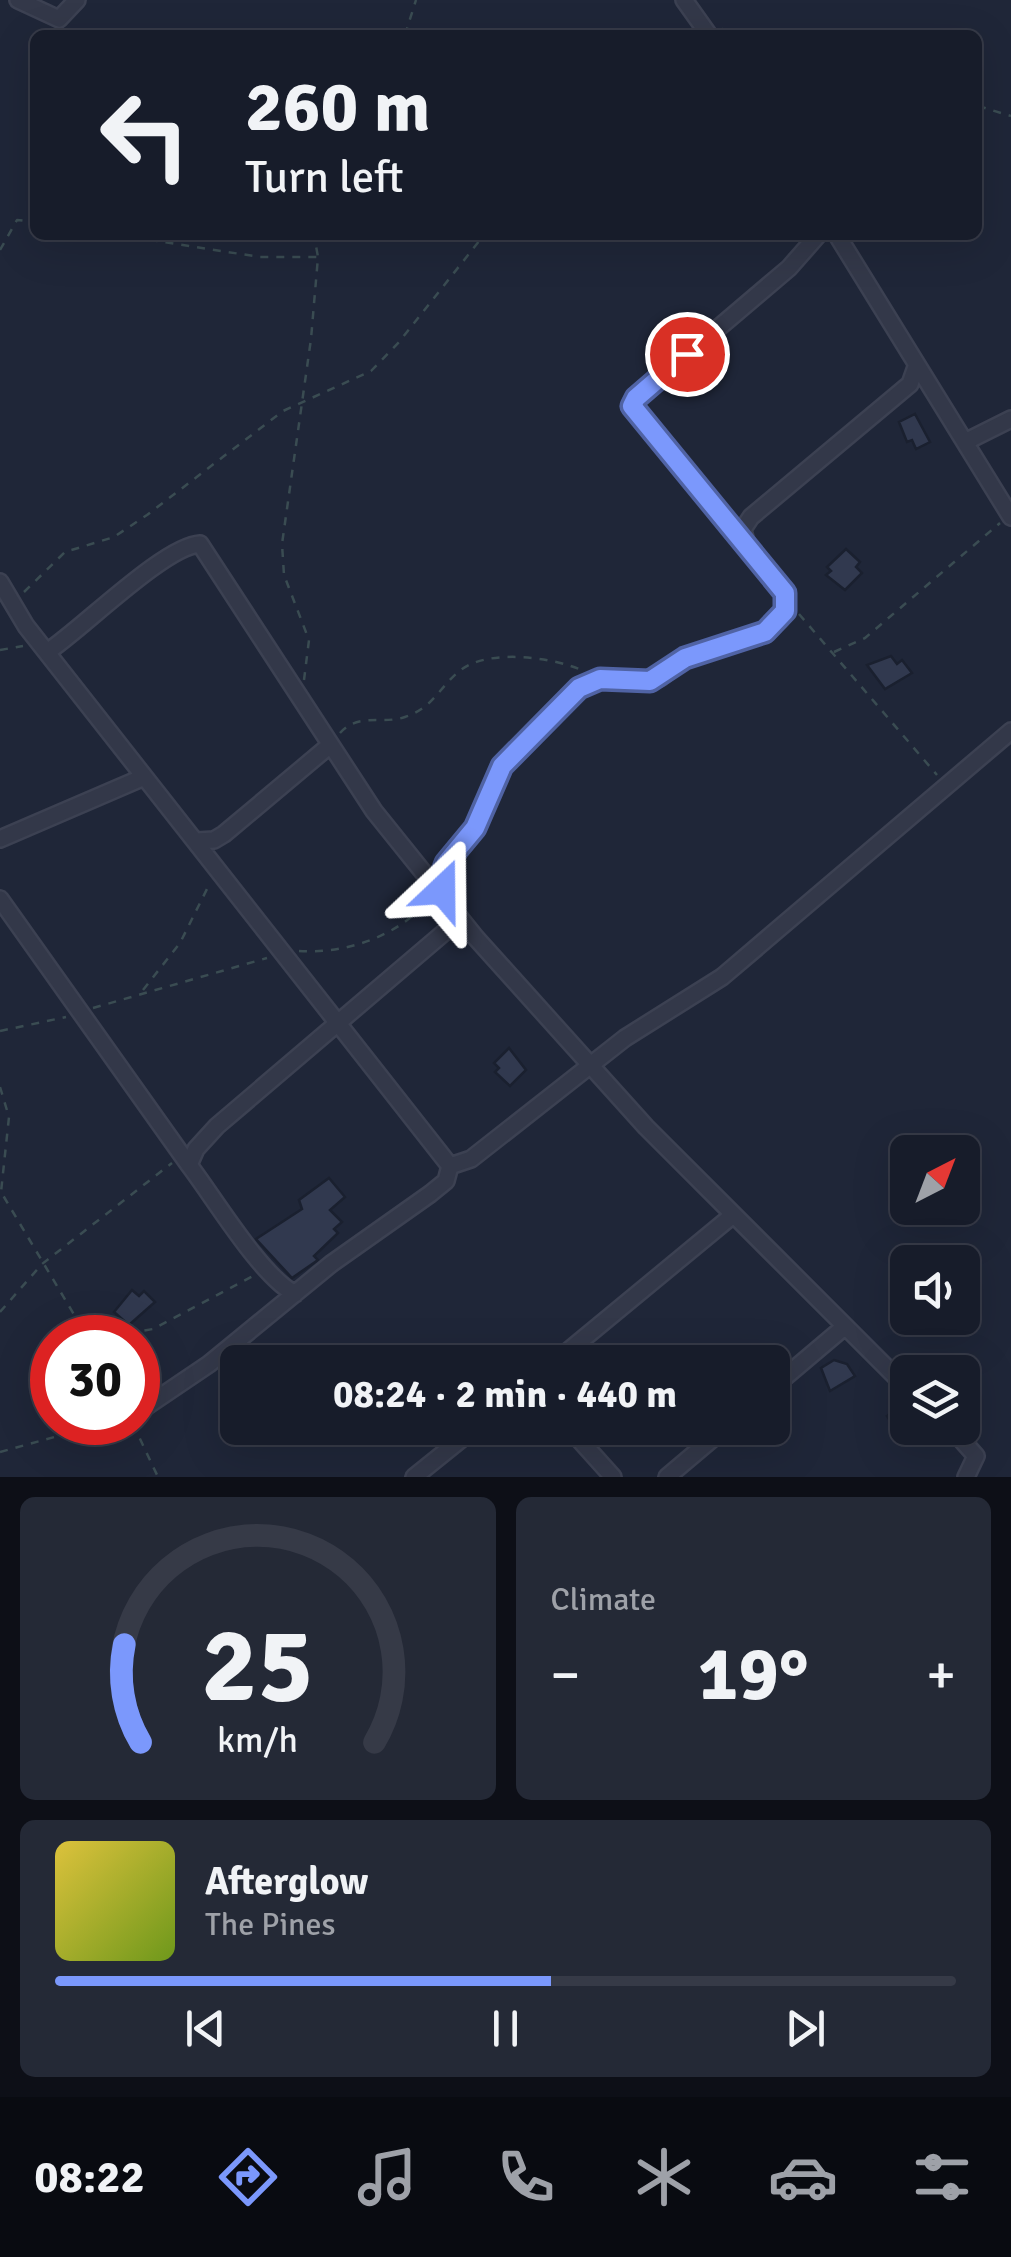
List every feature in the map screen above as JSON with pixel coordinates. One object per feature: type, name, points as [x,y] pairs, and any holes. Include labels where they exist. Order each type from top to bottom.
[{"type":"street","points":[[18,0],[59,19],[76,0]]},
{"type":"street","points":[[684,0],[705,29]]},
{"type":"street","points":[[186,1161],[217,1126],[447,930],[450,906],[440,884],[441,873],[475,828],[502,766],[579,688],[600,679],[639,682],[660,678],[685,658],[765,632],[780,620],[788,602],[745,542],[632,406],[636,398],[789,268],[814,240]]},
{"type":"street","points":[[840,240],[1010,515]]},
{"type":"street","points":[[745,542],[743,529],[751,518],[910,384],[916,367]]},
{"type":"street","points":[[965,442],[1011,418]]},
{"type":"street","points":[[47,652],[160,564],[198,544],[329,746],[438,892],[634,1115],[890,1372]]},
{"type":"street","points":[[0,582],[26,626],[450,1166]]},
{"type":"street","points":[[450,1166],[471,1159],[593,1064],[722,978],[1011,731]]},
{"type":"street","points":[[197,841],[214,840],[224,834],[329,746]]},
{"type":"street","points":[[0,838],[144,777]]},
{"type":"street","points":[[0,899],[186,1161],[269,1271],[295,1294]]},
{"type":"street","points":[[160,1397],[430,1194],[446,1181],[450,1166]]},
{"type":"street","points":[[576,1345],[734,1215]]},
{"type":"street","points":[[790,1373],[843,1328]]},
{"type":"street","points":[[414,1477],[454,1445]]},
{"type":"street","points":[[585,1445],[613,1477]]},
{"type":"street","points":[[667,1477],[706,1445]]},
{"type":"street","points":[[966,1445],[976,1456],[966,1477]]},
{"type":"path","points":[[407,30],[416,0]]},
{"type":"path","points":[[982,107],[1011,116]]},
{"type":"path","points":[[0,250],[16,220],[30,221]]},
{"type":"path","points":[[150,240],[260,257],[318,257]]},
{"type":"path","points":[[301,703],[309,640],[284,575],[282,544],[318,257],[315,240]]},
{"type":"path","points":[[12,604],[65,552],[114,536],[147,516],[302,401],[371,371],[480,240]]},
{"type":"path","points":[[832,653],[865,638],[1010,515]]},
{"type":"path","points":[[788,602],[948,786]]},
{"type":"path","points":[[0,650],[31,646],[47,652]]},
{"type":"path","points":[[329,746],[345,728],[366,719],[403,718],[419,710],[438,699],[458,672],[475,664],[530,657],[564,662],[600,679]]},
{"type":"path","points":[[142,991],[180,942],[211,881]]},
{"type":"path","points":[[0,1032],[33,1028],[142,991],[260,962],[284,950],[319,952],[376,938],[408,922],[438,892]]},
{"type":"path","points":[[0,1087],[9,1118],[1,1192],[73,1315]]},
{"type":"path","points":[[0,1312],[42,1264],[186,1161]]},
{"type":"path","points":[[160,1326],[192,1312],[237,1282],[269,1271]]},
{"type":"path","points":[[0,1452],[30,1444]]},
{"type":"path","points":[[143,1445],[158,1477]]},
{"type":"building","points":[[915,414],[930,442],[916,449],[912,440],[907,442],[899,422]]},
{"type":"building","points":[[846,549],[860,562],[856,567],[862,573],[845,590],[826,575],[831,571],[827,567]]},
{"type":"building","points":[[891,656],[897,664],[902,660],[912,673],[885,689],[867,665]]},
{"type":"building","points":[[509,1048],[526,1070],[510,1086],[495,1072],[499,1068],[494,1063]]},
{"type":"building","points":[[329,1178],[345,1197],[330,1210],[342,1222],[334,1229],[338,1233],[314,1256],[318,1260],[292,1278],[256,1239],[302,1209],[299,1200]]},
{"type":"building","points":[[132,1290],[139,1296],[144,1291],[155,1302],[140,1315],[114,1312]]},
{"type":"building","points":[[834,1360],[847,1364],[855,1376],[830,1391],[821,1368]]},
{"type":"route","points":[[442,890],[441,873],[475,828],[489,788],[502,766],[579,688],[600,679],[628,682],[660,678],[685,658],[765,632],[785,611],[785,593],[632,406],[636,398],[687,354]]}]
